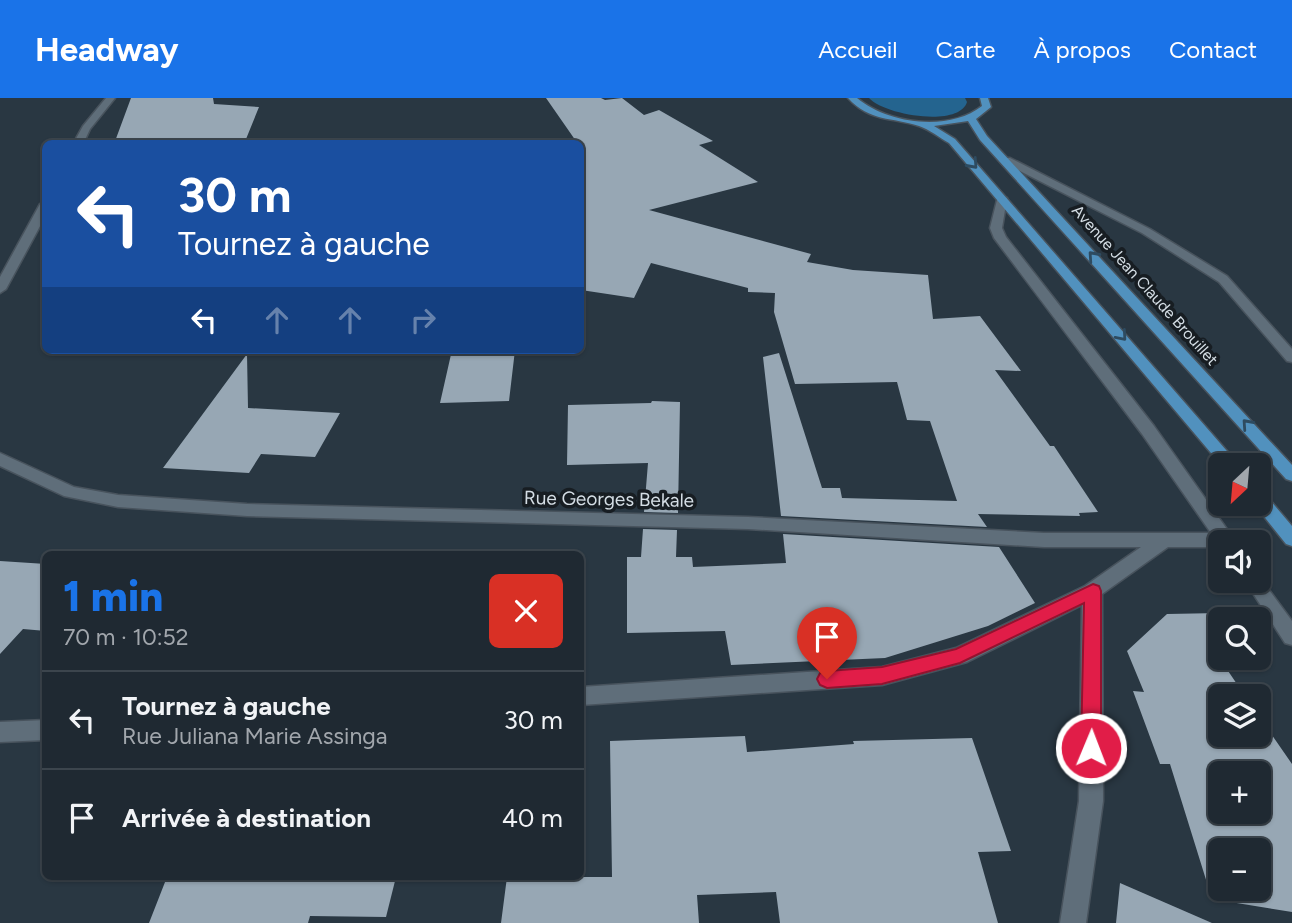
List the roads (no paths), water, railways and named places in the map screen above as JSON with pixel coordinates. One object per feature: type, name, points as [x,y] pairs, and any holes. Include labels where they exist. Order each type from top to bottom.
[{"type":"main road","points":[[852,98],[860,107],[874,113],[920,122],[972,120],[987,107],[984,98]]},
{"type":"main road","name":"Avenue Jean Claude Brouillet","points":[[972,120],[983,138],[1292,475]]},
{"type":"main road","points":[[920,122],[952,141],[1221,453]]},
{"type":"main road","points":[[1271,513],[1292,539]]},
{"type":"street","points":[[80,140],[86,128],[109,101]]},
{"type":"street","points":[[1006,160],[1146,231],[1223,279],[1292,358]]},
{"type":"street","points":[[1002,198],[996,228],[1000,238],[1148,430],[1218,530]]},
{"type":"street","points":[[0,289],[42,211]]},
{"type":"street","name":"Rue Georges Bekale","points":[[0,460],[70,492],[118,501],[209,508],[748,523],[1044,540],[1208,541]]},
{"type":"street","points":[[584,696],[882,676],[960,656],[1093,591],[1164,540]]},
{"type":"street","points":[[1073,923],[1090,801],[1093,591]]},
{"type":"street","points":[[1262,593],[1292,637]]},
{"type":"street","points":[[0,732],[42,730]]}]
